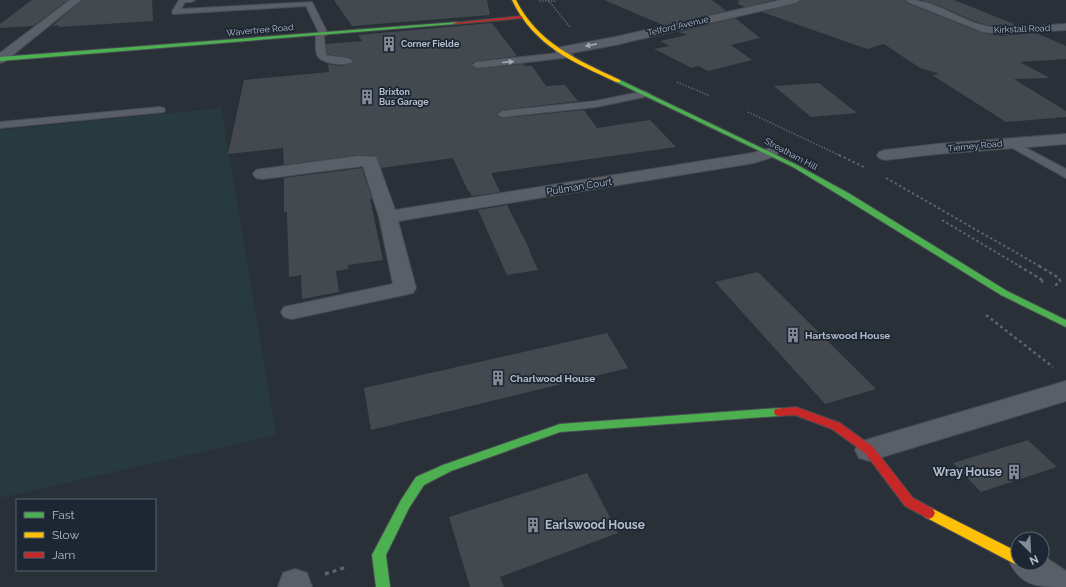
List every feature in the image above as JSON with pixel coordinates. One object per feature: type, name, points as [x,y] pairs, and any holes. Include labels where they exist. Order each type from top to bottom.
[{"type":"main road","name":"Streatham Hill","points":[[514,0],[521,17],[532,29],[565,53],[645,94],[700,118],[770,153],[852,199],[1008,295],[1053,315],[1066,324]]},
{"type":"main road","name":"Wavertree Road","points":[[0,59],[322,35],[521,17]]},
{"type":"main road","points":[[383,587],[379,555],[405,504],[420,481],[447,468],[560,428],[796,411],[836,426],[869,450],[909,502],[1010,555]]},
{"type":"street","points":[[0,59],[76,0]]},
{"type":"street","name":"Telford Avenue","points":[[565,53],[622,38],[795,0]]},
{"type":"street","name":"Kirkstall Road","points":[[912,0],[983,29],[1002,31],[1066,27]]},
{"type":"street","name":"Tierney Road","points":[[884,155],[1066,139]]},
{"type":"street","name":"Pullman Court","points":[[388,217],[754,158],[770,153]]},
{"type":"street","points":[[262,174],[358,161],[370,161],[388,217],[406,288],[292,312]]},
{"type":"street","points":[[869,450],[1066,391]]},
{"type":"street","points":[[1037,571],[1060,587]]},
{"type":"lane","points":[[191,0],[183,0],[176,12],[308,2],[322,35],[321,54],[323,57],[330,60],[348,62]]},
{"type":"lane","points":[[477,65],[565,53]]},
{"type":"lane","points":[[502,114],[596,104],[645,94]]},
{"type":"lane","points":[[0,125],[160,110]]},
{"type":"lane","points":[[1011,143],[1066,174]]},
{"type":"path","points":[[548,0],[575,31]]},
{"type":"path","name":"Streatham Hill","points":[[748,112],[867,169]]},
{"type":"path","points":[[854,162],[859,160]]},
{"type":"path","points":[[880,175],[997,241],[1058,278],[1060,281],[1050,289]]},
{"type":"path","points":[[942,220],[1044,280],[1036,284]]},
{"type":"path","points":[[985,246],[990,244]]},
{"type":"path","points":[[983,312],[1054,368]]},
{"type":"path","points":[[295,586],[379,555]]},
{"type":"green space","points":[[221,108],[276,435],[0,498],[0,130]]},
{"type":"building","points":[[32,0],[68,0],[33,26],[0,28],[0,24]]},
{"type":"building","points":[[82,0],[152,0],[153,21],[58,27],[59,25],[52,26]]},
{"type":"building","points":[[334,0],[487,0],[490,15],[352,26]]},
{"type":"building","points":[[604,0],[712,0],[726,11],[663,25]]},
{"type":"building","points":[[739,0],[774,0],[745,7],[738,4]]},
{"type":"building","points":[[801,0],[906,0],[907,3],[982,33],[1002,36],[1036,33],[1066,46],[1066,59],[1020,62],[1050,78],[1014,79],[1066,111],[1066,117],[1006,122],[932,75],[940,74],[920,68],[884,44],[867,49],[762,12],[795,4]]},
{"type":"building","points":[[921,0],[954,0],[1019,26],[986,25],[938,5]]},
{"type":"building","points":[[735,18],[760,38],[731,45],[752,60],[708,71],[698,66],[692,68],[654,49],[670,46],[660,41],[687,35],[679,32]]},
{"type":"building","points":[[492,23],[517,56],[477,61],[471,64],[471,66],[477,69],[523,64],[525,66],[532,66],[546,86],[565,85],[578,101],[502,110],[496,113],[496,115],[502,118],[584,110],[597,128],[650,120],[676,147],[491,173],[500,192],[472,196],[468,191],[453,158],[381,168],[376,156],[358,155],[284,165],[283,148],[228,154],[244,80],[329,72],[328,64],[340,66],[350,64],[354,62],[351,58],[327,54],[326,44],[362,41],[358,35]]},
{"type":"building","points":[[819,83],[857,113],[811,117],[774,86]]},
{"type":"building","points":[[362,168],[372,199],[370,199],[383,260],[348,265],[348,269],[336,271],[339,292],[302,299],[301,275],[289,277],[287,212],[284,212],[284,178]]},
{"type":"building","points":[[507,205],[530,250],[538,270],[507,275],[478,210]]},
{"type":"building","name":"Hartswood House","points":[[758,272],[876,389],[825,404],[715,282]]},
{"type":"building","name":"Charlwood House","points":[[607,333],[628,368],[371,430],[364,388]]},
{"type":"building","name":"Wray House","points":[[1028,440],[1057,467],[981,492],[953,463]]},
{"type":"building","name":"Earlswood House","points":[[587,473],[618,533],[500,577],[504,587],[470,587],[449,517]]},
{"type":"traffic: fast","points":[[0,59],[455,23]]},
{"type":"traffic: fast","points":[[618,81],[795,166],[847,196],[1004,293],[1066,324]]},
{"type":"traffic: fast","points":[[383,587],[379,555],[405,504],[420,481],[447,468],[560,428],[779,412]]},
{"type":"traffic: slow","points":[[514,0],[521,15],[531,28],[557,50],[572,59],[618,81]]},
{"type":"traffic: slow","points":[[929,513],[1010,555]]},
{"type":"traffic: jam","points":[[455,23],[521,17]]},
{"type":"traffic: jam","points":[[779,412],[796,411],[836,426],[869,450],[909,502],[929,513]]},
{"type":"place","name":"Corner Fielde","points":[[389,44]]},
{"type":"place","name":"Brixton Bus Garage","points":[[367,97]]},
{"type":"place","name":"Hartswood House","points":[[793,335]]},
{"type":"place","name":"Charlwood House","points":[[498,378]]},
{"type":"place","name":"Wray House","points":[[1014,472]]},
{"type":"place","name":"Earlswood House","points":[[533,525]]}]
